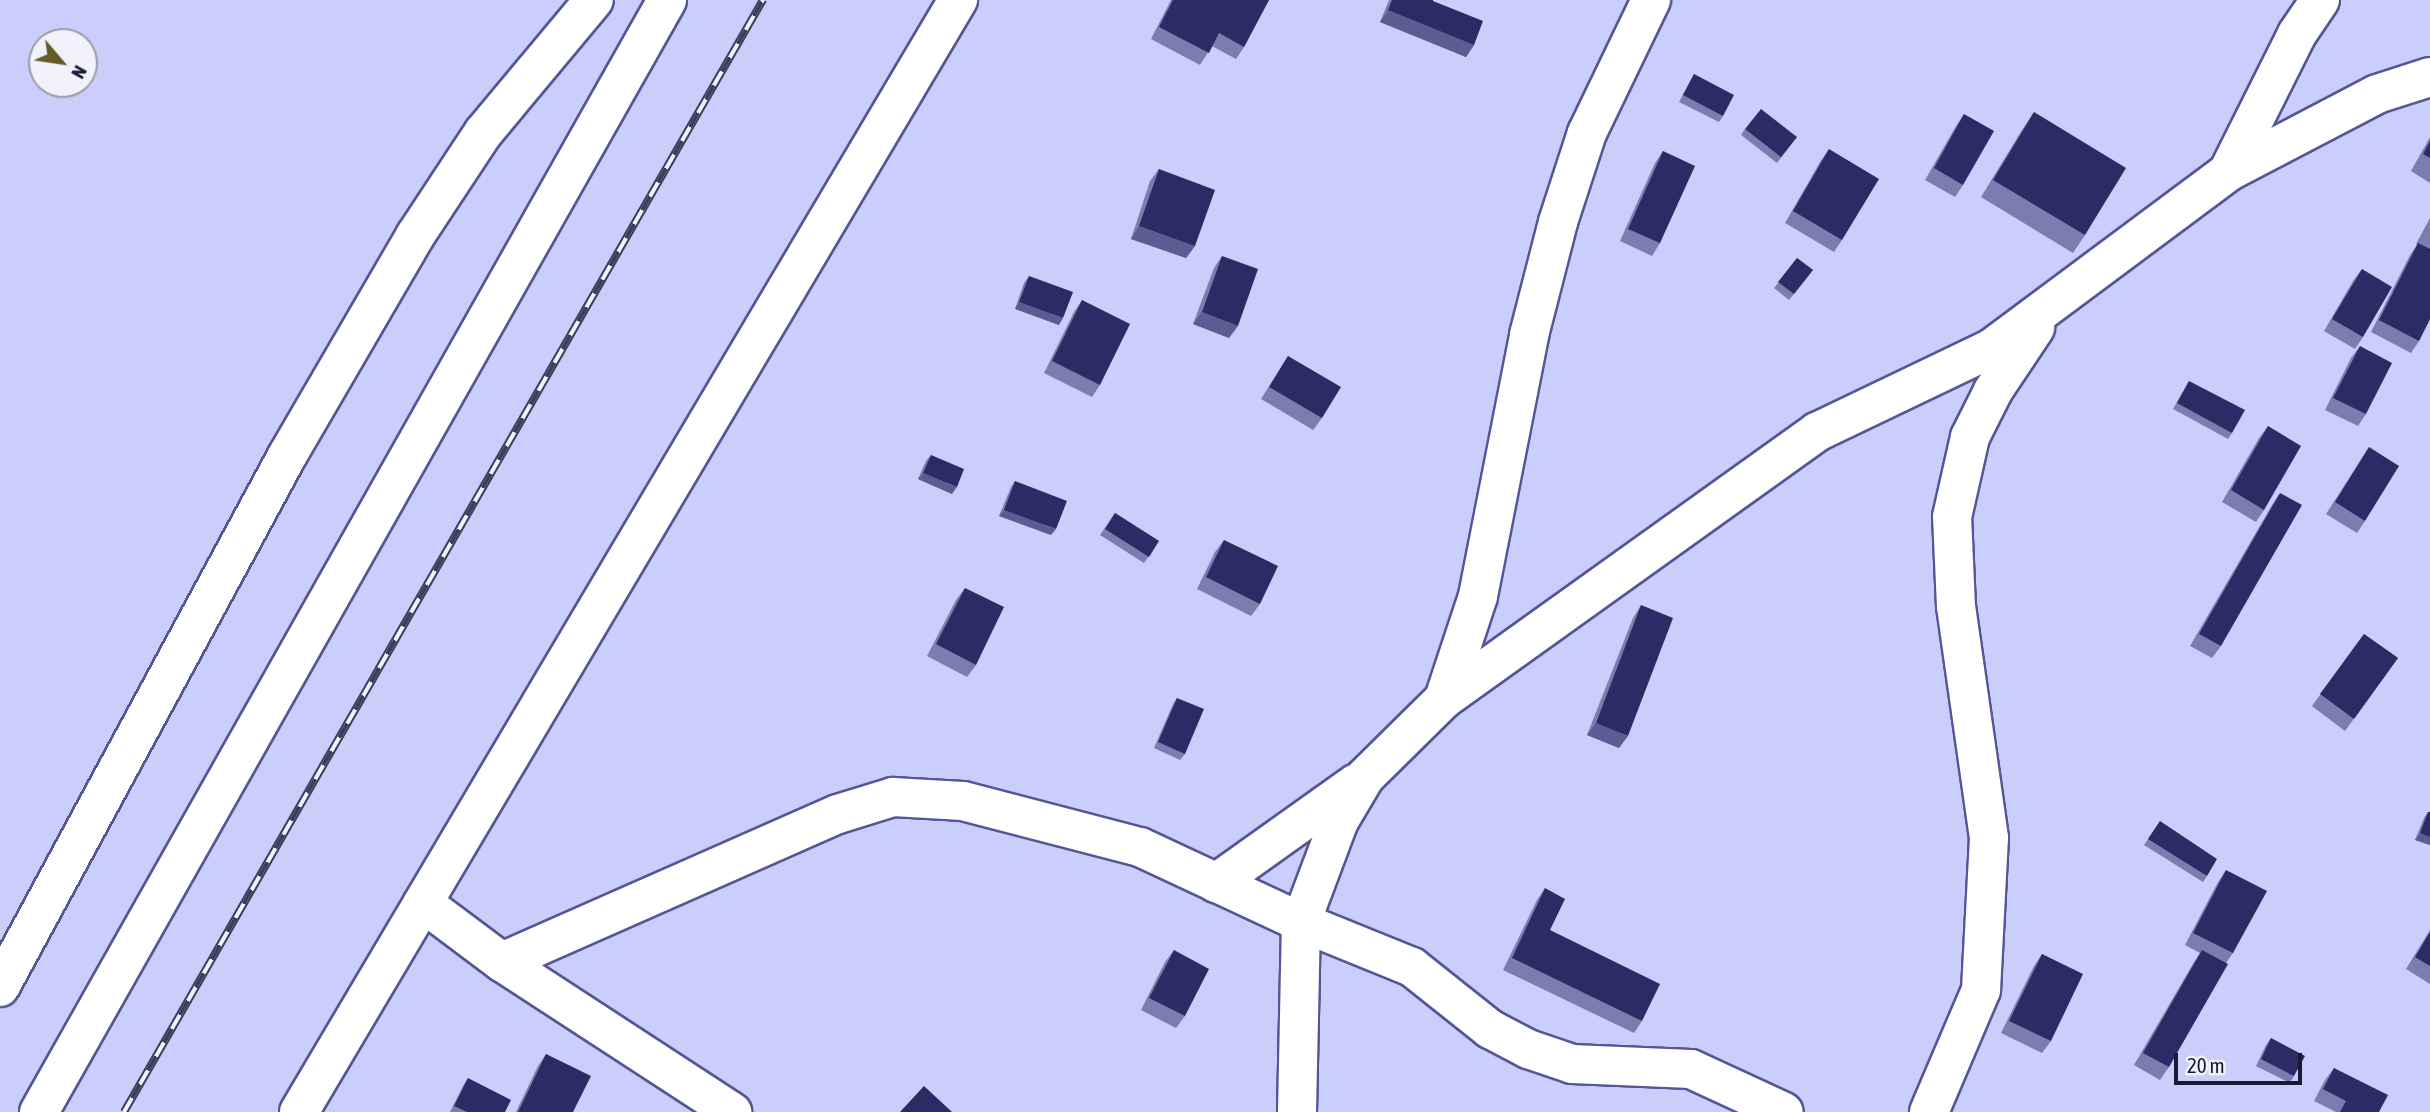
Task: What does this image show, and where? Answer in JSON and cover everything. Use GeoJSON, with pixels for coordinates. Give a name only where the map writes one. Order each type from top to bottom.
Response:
{"type":"FeatureCollection","features":[{"type":"Feature","properties":{"kind":"street"},"geometry":{"type":"LineString","coordinates":[[0,987],[287,456],[415,236],[483,133],[594,0]]}},
{"type":"Feature","properties":{"kind":"street"},"geometry":{"type":"LineString","coordinates":[[39,1112],[667,0]]}},
{"type":"Feature","properties":{"kind":"street"},"geometry":{"type":"LineString","coordinates":[[299,1112],[958,0]]}},
{"type":"Feature","properties":{"kind":"street"},"geometry":{"type":"LineString","coordinates":[[1444,699],[1478,596],[1529,335],[1558,222],[1587,133],[1651,0]]}},
{"type":"Feature","properties":{"kind":"street"},"geometry":{"type":"LineString","coordinates":[[2228,173],[2300,17],[2320,0]]}},
{"type":"Feature","properties":{"kind":"street"},"geometry":{"type":"LineString","coordinates":[[1216,883],[1365,777],[1444,699],[1816,432],[1992,348],[2046,312],[2228,173],[2377,94],[2430,77]]}},
{"type":"Feature","properties":{"kind":"street"},"geometry":{"type":"LineString","coordinates":[[1929,1112],[1981,990],[1989,838],[1956,607],[1952,517],[1970,436],[1993,391],[2046,312]]}},
{"type":"Feature","properties":{"kind":"street"},"geometry":{"type":"LineString","coordinates":[[1297,1112],[1301,922],[1339,821],[1365,777]]}},
{"type":"Feature","properties":{"kind":"street"},"geometry":{"type":"LineString","coordinates":[[502,962],[838,814],[893,797],[963,801],[1039,817],[1140,847],[1301,922],[1412,967],[1490,1029],[1528,1049],[1572,1064],[1690,1069],[1784,1112]]}},
{"type":"Feature","properties":{"kind":"street"},"geometry":{"type":"LineString","coordinates":[[423,903],[502,962],[732,1112]]}},
{"type":"Feature","properties":{"kind":"building"},"geometry":{"type":"Polygon","coordinates":[[[1173,0],[1269,0],[1244,47],[1219,33],[1209,53],[1159,27],[1173,0]]]}},
{"type":"Feature","properties":{"kind":"building"},"geometry":{"type":"Polygon","coordinates":[[[1392,0],[1433,0],[1483,21],[1474,45],[1388,10],[1392,0]]]}},
{"type":"Feature","properties":{"kind":"building"},"geometry":{"type":"Polygon","coordinates":[[[1694,74],[1734,95],[1723,116],[1683,95],[1694,74]]]}},
{"type":"Feature","properties":{"kind":"building"},"geometry":{"type":"Polygon","coordinates":[[[1761,109],[1797,137],[1781,157],[1745,129],[1761,109]]]}},
{"type":"Feature","properties":{"kind":"building"},"geometry":{"type":"Polygon","coordinates":[[[2034,112],[2126,168],[2085,235],[1993,180],[2034,112]]]}},
{"type":"Feature","properties":{"kind":"building"},"geometry":{"type":"Polygon","coordinates":[[[1964,114],[1994,131],[1963,185],[1934,168],[1964,114]]]}},
{"type":"Feature","properties":{"kind":"building"},"geometry":{"type":"Polygon","coordinates":[[[2430,141],[2430,158],[2423,154],[2430,141]]]}},
{"type":"Feature","properties":{"kind":"building"},"geometry":{"type":"Polygon","coordinates":[[[1829,149],[1879,179],[1842,240],[1793,211],[1829,149]]]}},
{"type":"Feature","properties":{"kind":"building"},"geometry":{"type":"Polygon","coordinates":[[[1663,151],[1695,166],[1660,243],[1628,229],[1663,151]]]}},
{"type":"Feature","properties":{"kind":"building"},"geometry":{"type":"Polygon","coordinates":[[[1159,169],[1215,190],[1195,246],[1139,226],[1159,169]]]}},
{"type":"Feature","properties":{"kind":"building"},"geometry":{"type":"Polygon","coordinates":[[[2418,243],[2430,249],[2430,319],[2419,341],[2379,320],[2418,243]]]}},
{"type":"Feature","properties":{"kind":"building"},"geometry":{"type":"Polygon","coordinates":[[[1222,256],[1258,269],[1238,326],[1202,312],[1222,256]]]}},
{"type":"Feature","properties":{"kind":"building"},"geometry":{"type":"Polygon","coordinates":[[[1797,258],[1813,270],[1794,294],[1778,282],[1797,258]]]}},
{"type":"Feature","properties":{"kind":"building"},"geometry":{"type":"Polygon","coordinates":[[[2362,269],[2392,287],[2363,337],[2332,319],[2362,269]]]}},
{"type":"Feature","properties":{"kind":"building"},"geometry":{"type":"Polygon","coordinates":[[[1029,276],[1073,292],[1063,318],[1019,302],[1029,276]]]}},
{"type":"Feature","properties":{"kind":"building"},"geometry":{"type":"Polygon","coordinates":[[[1082,300],[1130,324],[1100,385],[1052,361],[1082,300]]]}},
{"type":"Feature","properties":{"kind":"building"},"geometry":{"type":"Polygon","coordinates":[[[2360,346],[2392,363],[2366,414],[2333,398],[2360,346]]]}},
{"type":"Feature","properties":{"kind":"building"},"geometry":{"type":"Polygon","coordinates":[[[1288,356],[1341,387],[1322,418],[1269,387],[1288,356]]]}},
{"type":"Feature","properties":{"kind":"building"},"geometry":{"type":"Polygon","coordinates":[[[2189,381],[2245,410],[2232,433],[2177,403],[2189,381]]]}},
{"type":"Feature","properties":{"kind":"building"},"geometry":{"type":"Polygon","coordinates":[[[2268,426],[2301,446],[2264,510],[2231,490],[2268,426]]]}},
{"type":"Feature","properties":{"kind":"building"},"geometry":{"type":"Polygon","coordinates":[[[2369,447],[2399,466],[2365,521],[2335,502],[2369,447]]]}},
{"type":"Feature","properties":{"kind":"building"},"geometry":{"type":"Polygon","coordinates":[[[931,455],[964,469],[957,487],[923,473],[931,455]]]}},
{"type":"Feature","properties":{"kind":"building"},"geometry":{"type":"Polygon","coordinates":[[[1015,481],[1067,501],[1056,529],[1004,510],[1015,481]]]}},
{"type":"Feature","properties":{"kind":"building"},"geometry":{"type":"Polygon","coordinates":[[[2280,493],[2302,505],[2221,646],[2199,634],[2280,493]]]}},
{"type":"Feature","properties":{"kind":"building"},"geometry":{"type":"Polygon","coordinates":[[[1115,513],[1159,541],[1149,557],[1105,529],[1115,513]]]}},
{"type":"Feature","properties":{"kind":"building"},"geometry":{"type":"Polygon","coordinates":[[[1224,540],[1278,566],[1260,604],[1206,577],[1224,540]]]}},
{"type":"Feature","properties":{"kind":"building"},"geometry":{"type":"Polygon","coordinates":[[[965,588],[1004,607],[976,665],[936,644],[965,588]]]}},
{"type":"Feature","properties":{"kind":"building"},"geometry":{"type":"Polygon","coordinates":[[[1641,605],[1673,618],[1628,736],[1596,723],[1641,605]]]}},
{"type":"Feature","properties":{"kind":"building"},"geometry":{"type":"Polygon","coordinates":[[[2364,634],[2398,658],[2354,719],[2320,694],[2364,634]]]}},
{"type":"Feature","properties":{"kind":"building"},"geometry":{"type":"Polygon","coordinates":[[[1177,698],[1204,709],[1185,754],[1158,742],[1177,698]]]}},
{"type":"Feature","properties":{"kind":"building"},"geometry":{"type":"Polygon","coordinates":[[[2430,812],[2430,837],[2420,833],[2430,812]]]}},
{"type":"Feature","properties":{"kind":"building"},"geometry":{"type":"Polygon","coordinates":[[[2160,821],[2217,859],[2207,876],[2148,839],[2160,821]]]}},
{"type":"Feature","properties":{"kind":"building"},"geometry":{"type":"Polygon","coordinates":[[[2226,870],[2267,891],[2233,953],[2193,933],[2226,870]]]}},
{"type":"Feature","properties":{"kind":"building"},"geometry":{"type":"Polygon","coordinates":[[[1545,888],[1565,899],[1550,930],[1660,984],[1642,1021],[1512,958],[1545,888]]]}},
{"type":"Feature","properties":{"kind":"building"},"geometry":{"type":"Polygon","coordinates":[[[2430,932],[2430,966],[2415,957],[2430,932]]]}},
{"type":"Feature","properties":{"kind":"building"},"geometry":{"type":"Polygon","coordinates":[[[1174,950],[1209,969],[1185,1016],[1149,998],[1174,950]]]}},
{"type":"Feature","properties":{"kind":"building"},"geometry":{"type":"Polygon","coordinates":[[[2202,950],[2228,964],[2169,1067],[2143,1053],[2202,950]]]}},
{"type":"Feature","properties":{"kind":"building"},"geometry":{"type":"Polygon","coordinates":[[[2042,954],[2083,974],[2051,1041],[2009,1021],[2042,954]]]}},
{"type":"Feature","properties":{"kind":"building"},"geometry":{"type":"Polygon","coordinates":[[[2271,1038],[2305,1056],[2294,1076],[2261,1059],[2271,1038]]]}},
{"type":"Feature","properties":{"kind":"building"},"geometry":{"type":"Polygon","coordinates":[[[546,1054],[591,1076],[573,1112],[518,1112],[546,1054]]]}},
{"type":"Feature","properties":{"kind":"building"},"geometry":{"type":"Polygon","coordinates":[[[2334,1068],[2388,1095],[2379,1112],[2340,1112],[2346,1101],[2323,1089],[2334,1068]]]}},
{"type":"Feature","properties":{"kind":"building"},"geometry":{"type":"Polygon","coordinates":[[[468,1078],[511,1100],[505,1112],[467,1112],[454,1106],[468,1078]]]}},
{"type":"Feature","properties":{"kind":"building"},"geometry":{"type":"Polygon","coordinates":[[[924,1086],[952,1112],[900,1112],[924,1086]]]}},
{"type":"Feature","properties":{"kind":"railway"},"geometry":{"type":"LineString","coordinates":[[124,1112],[763,0]]}}]}
